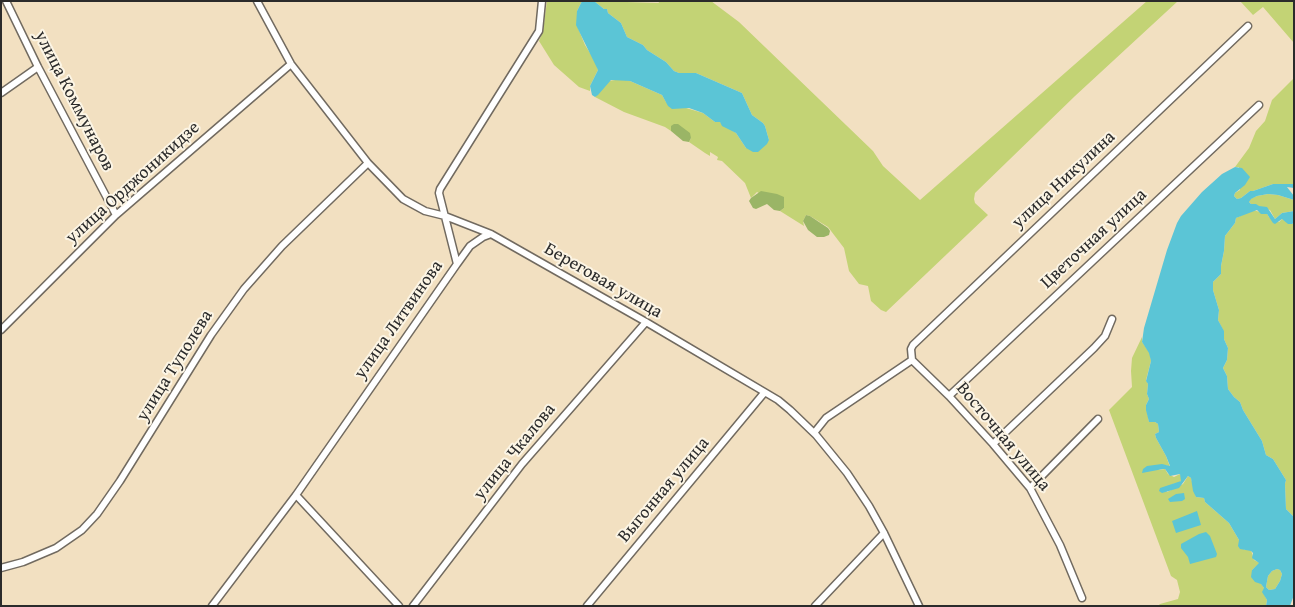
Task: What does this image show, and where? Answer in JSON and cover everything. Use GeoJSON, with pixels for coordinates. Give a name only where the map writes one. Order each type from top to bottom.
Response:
{"type":"FeatureCollection","features":[{"type":"Feature","properties":{"kind":"street","name":"улица Коммунаров"},"geometry":{"type":"LineString","coordinates":[[6,1],[38,67],[116,215]]}},
{"type":"Feature","properties":{"kind":"street","name":"Береговая улица"},"geometry":{"type":"LineString","coordinates":[[257,1],[291,64],[368,163],[403,199],[425,211],[445,216],[491,234],[646,322],[783,404],[814,433],[847,473],[884,533],[919,606]]}},
{"type":"Feature","properties":{"kind":"street","name":"улица Литвинова"},"geometry":{"type":"LineString","coordinates":[[212,606],[296,495],[456,264],[439,193],[441,186],[538,31],[542,1]]}},
{"type":"Feature","properties":{"kind":"street","name":"улица Никулина"},"geometry":{"type":"LineString","coordinates":[[912,360],[912,345],[1248,26]]}},
{"type":"Feature","properties":{"kind":"street","name":"улица Орджоникидзе"},"geometry":{"type":"LineString","coordinates":[[1,330],[116,215],[291,64]]}},
{"type":"Feature","properties":{"kind":"street"},"geometry":{"type":"LineString","coordinates":[[1,93],[38,67]]}},
{"type":"Feature","properties":{"kind":"street","name":"Цветочная улица"},"geometry":{"type":"LineString","coordinates":[[949,396],[1259,104]]}},
{"type":"Feature","properties":{"kind":"street","name":"улица Туполева"},"geometry":{"type":"LineString","coordinates":[[1,568],[23,562],[56,548],[70,540],[87,524],[120,481],[211,335],[244,289],[282,246],[368,163]]}},
{"type":"Feature","properties":{"kind":"street"},"geometry":{"type":"LineString","coordinates":[[456,264],[470,246],[482,237],[491,234]]}},
{"type":"Feature","properties":{"kind":"street"},"geometry":{"type":"LineString","coordinates":[[993,444],[1094,348],[1105,336],[1112,319]]}},
{"type":"Feature","properties":{"kind":"street","name":"улица Чкалова"},"geometry":{"type":"LineString","coordinates":[[413,606],[522,464],[646,322]]}},
{"type":"Feature","properties":{"kind":"street"},"geometry":{"type":"LineString","coordinates":[[814,433],[826,418],[912,360]]}},
{"type":"Feature","properties":{"kind":"street","name":"Восточная улица"},"geometry":{"type":"LineString","coordinates":[[912,360],[949,396],[1030,488],[1060,545],[1082,598]]}},
{"type":"Feature","properties":{"kind":"street","name":"Выгонная улица"},"geometry":{"type":"LineString","coordinates":[[587,606],[764,393]]}},
{"type":"Feature","properties":{"kind":"street"},"geometry":{"type":"LineString","coordinates":[[1030,488],[1098,419]]}},
{"type":"Feature","properties":{"kind":"street"},"geometry":{"type":"LineString","coordinates":[[296,495],[399,606]]}},
{"type":"Feature","properties":{"kind":"street"},"geometry":{"type":"LineString","coordinates":[[816,606],[884,533]]}},
{"type":"Feature","properties":{"kind":"green space"},"geometry":{"type":"Polygon","coordinates":[[[547,1],[582,1],[577,11],[578,28],[585,45],[597,64],[598,70],[590,86],[590,91],[579,87],[554,65],[539,41],[543,31],[547,1]]]}},
{"type":"Feature","properties":{"kind":"green space"},"geometry":{"type":"Polygon","coordinates":[[[594,1],[659,3],[658,1],[711,1],[739,22],[873,151],[883,166],[920,200],[1147,1],[1178,1],[1075,96],[975,193],[975,203],[988,215],[886,312],[871,301],[868,286],[859,284],[849,271],[844,248],[828,227],[806,215],[803,221],[804,226],[780,211],[784,208],[757,192],[751,198],[745,183],[722,161],[717,160],[718,157],[710,152],[710,156],[689,142],[691,138],[671,126],[671,131],[624,112],[595,97],[608,81],[622,79],[662,95],[666,102],[703,113],[715,122],[720,122],[736,133],[746,148],[769,140],[765,126],[752,115],[742,93],[696,73],[679,73],[674,71],[666,62],[647,50],[643,45],[627,37],[621,23],[608,13],[607,9],[604,9],[594,1]]]}},
{"type":"Feature","properties":{"kind":"green space"},"geometry":{"type":"Polygon","coordinates":[[[1240,1],[1294,1],[1294,43],[1263,7],[1253,15],[1240,1]]]}},
{"type":"Feature","properties":{"kind":"green space"},"geometry":{"type":"Polygon","coordinates":[[[1294,78],[1294,184],[1273,184],[1250,191],[1237,199],[1234,196],[1240,190],[1239,167],[1235,167],[1249,148],[1256,131],[1265,121],[1272,100],[1294,78]]]}},
{"type":"Feature","properties":{"kind":"green space"},"geometry":{"type":"Polygon","coordinates":[[[678,124],[690,133],[691,138],[689,142],[683,141],[671,131],[671,126],[678,124]]]}},
{"type":"Feature","properties":{"kind":"green space"},"geometry":{"type":"Polygon","coordinates":[[[761,191],[784,197],[784,208],[780,211],[774,210],[767,204],[756,209],[753,208],[749,201],[761,191]]]}},
{"type":"Feature","properties":{"kind":"green space"},"geometry":{"type":"Polygon","coordinates":[[[1268,194],[1294,200],[1294,211],[1282,213],[1275,219],[1270,210],[1249,202],[1250,199],[1257,196],[1268,194]]]}},
{"type":"Feature","properties":{"kind":"green space"},"geometry":{"type":"Polygon","coordinates":[[[1253,210],[1267,214],[1279,222],[1282,219],[1292,224],[1294,223],[1294,517],[1286,509],[1286,480],[1273,459],[1266,455],[1262,441],[1240,402],[1228,389],[1227,376],[1223,368],[1227,360],[1228,348],[1218,320],[1219,310],[1213,290],[1213,282],[1221,274],[1225,236],[1235,223],[1236,218],[1253,210]]]}},
{"type":"Feature","properties":{"kind":"green space"},"geometry":{"type":"Polygon","coordinates":[[[806,215],[828,228],[830,231],[829,235],[817,237],[808,230],[803,221],[806,215]]]}},
{"type":"Feature","properties":{"kind":"green space"},"geometry":{"type":"Polygon","coordinates":[[[1142,337],[1142,342],[1150,353],[1151,361],[1146,380],[1149,399],[1146,405],[1149,422],[1158,424],[1159,432],[1155,434],[1156,438],[1170,467],[1166,465],[1158,470],[1165,469],[1168,474],[1174,477],[1180,474],[1182,478],[1178,483],[1165,488],[1167,492],[1183,484],[1188,476],[1191,478],[1196,497],[1204,498],[1205,502],[1229,523],[1239,540],[1239,546],[1245,550],[1251,550],[1254,560],[1260,563],[1252,570],[1264,588],[1267,600],[1266,606],[1158,606],[1178,599],[1180,592],[1177,580],[1171,576],[1109,410],[1132,387],[1132,358],[1142,337]]]}},
{"type":"Feature","properties":{"kind":"green space"},"geometry":{"type":"Polygon","coordinates":[[[1277,569],[1282,574],[1280,581],[1275,589],[1269,590],[1266,587],[1268,576],[1277,569]]]}},
{"type":"Feature","properties":{"kind":"water"},"geometry":{"type":"Polygon","coordinates":[[[582,1],[594,1],[604,9],[607,9],[608,13],[621,23],[627,37],[643,45],[647,50],[666,62],[674,71],[679,73],[696,73],[742,93],[752,115],[765,126],[769,140],[767,144],[758,152],[753,152],[746,148],[736,133],[722,126],[720,122],[715,122],[703,113],[689,108],[672,109],[668,106],[662,95],[630,81],[611,80],[598,95],[595,97],[592,95],[590,86],[598,70],[576,25],[577,11],[582,1]]]}},
{"type":"Feature","properties":{"kind":"water"},"geometry":{"type":"Polygon","coordinates":[[[1235,167],[1242,168],[1250,177],[1245,185],[1235,193],[1234,196],[1237,199],[1250,191],[1273,184],[1294,184],[1294,188],[1287,187],[1294,196],[1294,200],[1268,194],[1257,196],[1249,202],[1267,207],[1275,219],[1282,213],[1294,211],[1294,223],[1288,224],[1282,219],[1275,224],[1267,214],[1261,214],[1257,210],[1236,218],[1235,223],[1225,236],[1221,274],[1213,282],[1213,290],[1219,310],[1218,320],[1224,331],[1224,339],[1228,348],[1227,360],[1223,368],[1227,376],[1228,389],[1240,402],[1262,441],[1266,455],[1273,459],[1286,480],[1286,509],[1294,517],[1294,595],[1290,606],[1266,606],[1267,600],[1262,592],[1264,588],[1251,577],[1252,570],[1259,563],[1252,558],[1253,553],[1251,551],[1240,549],[1238,546],[1239,540],[1229,523],[1205,502],[1204,498],[1196,497],[1191,478],[1188,476],[1179,488],[1162,493],[1159,491],[1160,488],[1181,481],[1180,474],[1170,476],[1165,469],[1142,473],[1143,469],[1147,466],[1162,464],[1170,466],[1156,438],[1155,434],[1159,432],[1158,424],[1149,422],[1146,410],[1149,399],[1146,381],[1151,361],[1149,353],[1142,342],[1144,328],[1177,223],[1202,192],[1222,174],[1235,167]],[[1280,570],[1272,571],[1268,576],[1266,587],[1269,590],[1275,589],[1280,581],[1282,574],[1280,570]]]}},
{"type":"Feature","properties":{"kind":"water"},"geometry":{"type":"Polygon","coordinates":[[[1184,493],[1185,499],[1182,501],[1170,502],[1168,499],[1176,494],[1184,493]]]}},
{"type":"Feature","properties":{"kind":"water"},"geometry":{"type":"Polygon","coordinates":[[[1197,511],[1201,525],[1176,533],[1172,521],[1197,511]]]}},
{"type":"Feature","properties":{"kind":"water"},"geometry":{"type":"Polygon","coordinates":[[[1206,532],[1210,536],[1217,554],[1216,557],[1190,564],[1188,557],[1181,548],[1181,544],[1206,532]]]}}]}
